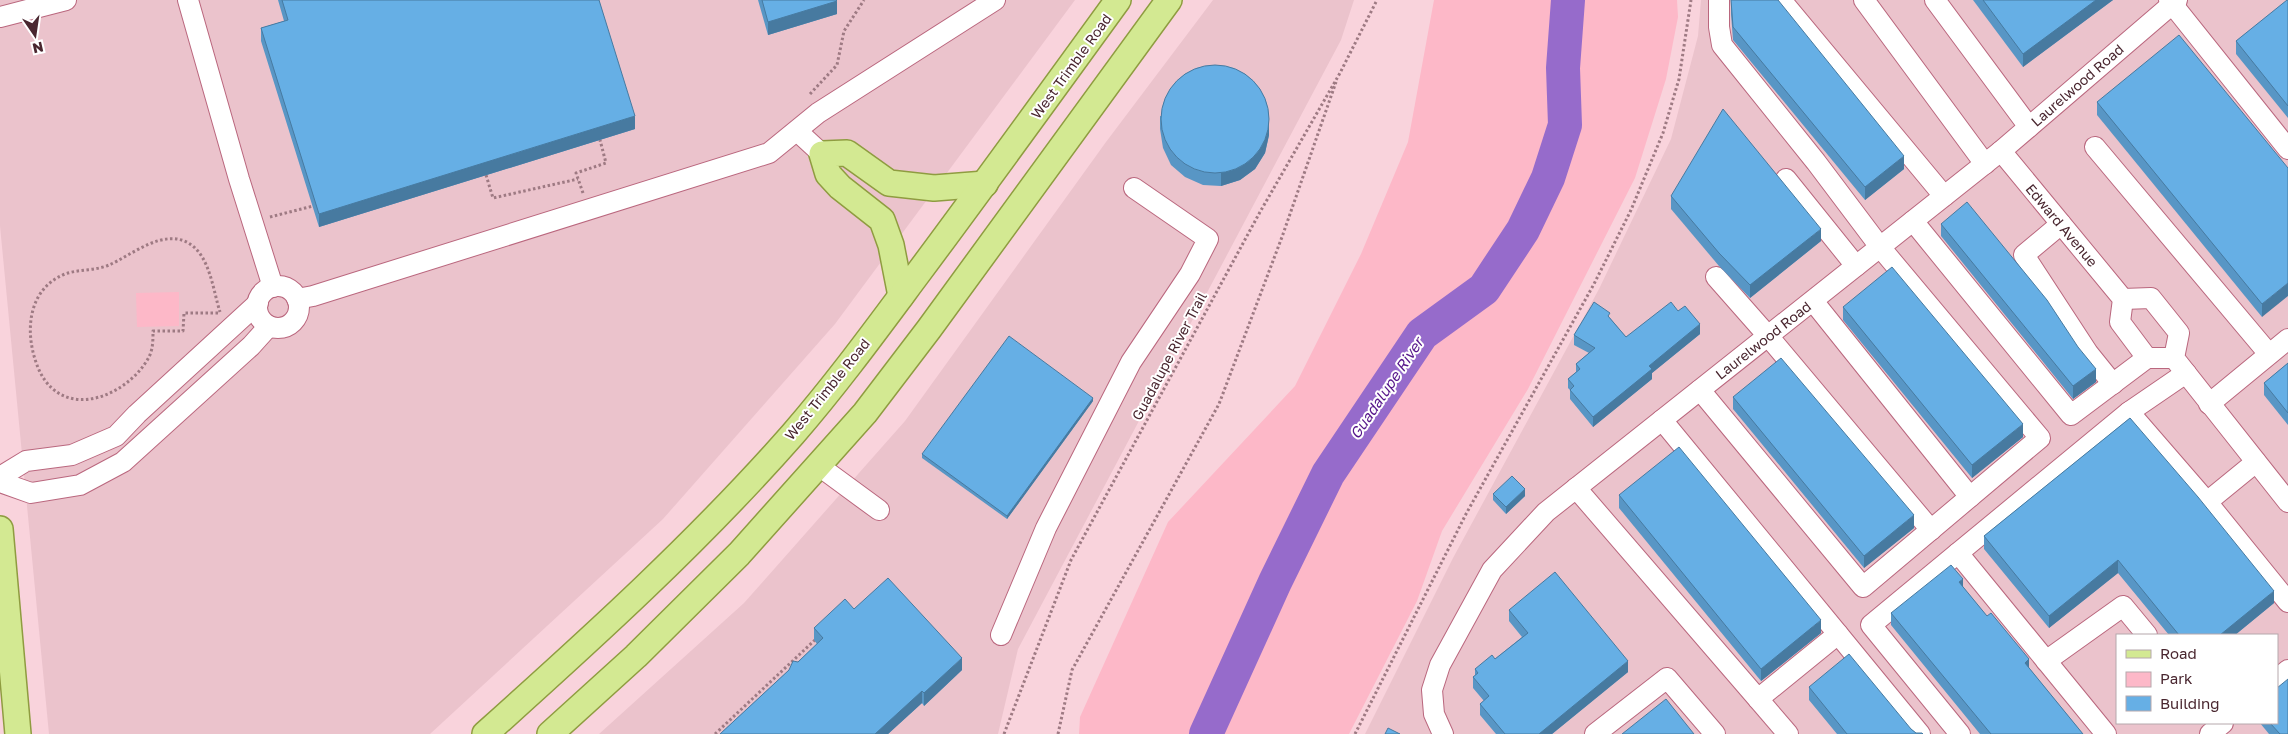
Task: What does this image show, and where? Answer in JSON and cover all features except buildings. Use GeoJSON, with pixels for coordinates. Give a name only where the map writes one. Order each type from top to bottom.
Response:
{"type":"FeatureCollection","features":[{"type":"Feature","properties":{"kind":"main road","name":"West Trimble Road"},"geometry":{"type":"LineString","coordinates":[[485,734],[572,657],[713,522],[839,379],[985,184],[1118,0]]}},
{"type":"Feature","properties":{"kind":"main road"},"geometry":{"type":"LineString","coordinates":[[550,734],[636,656],[732,561],[820,466],[865,413],[930,329],[1169,0]]}},
{"type":"Feature","properties":{"kind":"main road"},"geometry":{"type":"LineString","coordinates":[[901,296],[891,245],[882,220],[840,187],[828,174],[822,154],[847,153],[889,182],[930,187],[985,184]]}},
{"type":"Feature","properties":{"kind":"main road"},"geometry":{"type":"LineString","coordinates":[[855,198],[874,171]]}},
{"type":"Feature","properties":{"kind":"main road"},"geometry":{"type":"LineString","coordinates":[[0,529],[18,734]]}},
{"type":"Feature","properties":{"kind":"street"},"geometry":{"type":"LineString","coordinates":[[0,17],[18,6],[66,0]]}},
{"type":"Feature","properties":{"kind":"street"},"geometry":{"type":"LineString","coordinates":[[188,0],[239,179],[273,287]]}},
{"type":"Feature","properties":{"kind":"street"},"geometry":{"type":"LineString","coordinates":[[297,299],[313,296],[769,153],[818,113],[995,0]]}},
{"type":"Feature","properties":{"kind":"street"},"geometry":{"type":"LineString","coordinates":[[1700,390],[1863,588],[2040,438],[1880,247],[1816,162],[1722,45],[1719,27],[1719,0]]}},
{"type":"Feature","properties":{"kind":"street"},"geometry":{"type":"LineString","coordinates":[[1781,0],[1944,196]]}},
{"type":"Feature","properties":{"kind":"street"},"geometry":{"type":"LineString","coordinates":[[1864,0],[1985,164]]}},
{"type":"Feature","properties":{"kind":"street"},"geometry":{"type":"LineString","coordinates":[[1935,0],[2029,127]]}},
{"type":"Feature","properties":{"kind":"street"},"geometry":{"type":"LineString","coordinates":[[2172,2],[2288,149]]}},
{"type":"Feature","properties":{"kind":"street","name":"Laurelwood Road"},"geometry":{"type":"LineString","coordinates":[[1443,734],[1434,714],[1432,690],[1440,665],[1492,570],[1546,512],[2001,151],[2172,2]]}},
{"type":"Feature","properties":{"kind":"street"},"geometry":{"type":"LineString","coordinates":[[797,131],[822,154]]}},
{"type":"Feature","properties":{"kind":"street"},"geometry":{"type":"LineString","coordinates":[[2095,147],[2269,354]]}},
{"type":"Feature","properties":{"kind":"street","name":"Edward Avenue"},"geometry":{"type":"LineString","coordinates":[[2001,151],[2123,299]]}},
{"type":"Feature","properties":{"kind":"street"},"geometry":{"type":"LineString","coordinates":[[1786,179],[1856,266]]}},
{"type":"Feature","properties":{"kind":"street"},"geometry":{"type":"LineString","coordinates":[[1002,635],[1046,528],[1131,362],[1190,274],[1208,239],[1134,188]]}},
{"type":"Feature","properties":{"kind":"street"},"geometry":{"type":"LineString","coordinates":[[1913,221],[2071,415],[2147,358]]}},
{"type":"Feature","properties":{"kind":"street"},"geometry":{"type":"LineString","coordinates":[[2061,224],[2024,255],[2088,353],[2112,384]]}},
{"type":"Feature","properties":{"kind":"street"},"geometry":{"type":"LineString","coordinates":[[1716,277],[1931,530]]}},
{"type":"Feature","properties":{"kind":"street"},"geometry":{"type":"LineString","coordinates":[[0,477],[26,461],[72,455],[116,436],[137,414],[258,303],[263,293],[273,287],[287,288],[297,299],[299,306],[295,319],[283,327],[269,326],[260,316],[258,303]]}},
{"type":"Feature","properties":{"kind":"street"},"geometry":{"type":"LineString","coordinates":[[2180,365],[2147,358],[2120,322],[2123,299],[2150,298],[2179,333],[2180,365],[2208,404],[2288,502]]}},
{"type":"Feature","properties":{"kind":"street"},"geometry":{"type":"LineString","coordinates":[[1813,301],[1970,497]]}},
{"type":"Feature","properties":{"kind":"street"},"geometry":{"type":"LineString","coordinates":[[0,482],[31,493],[80,485],[123,462],[251,346],[269,326]]}},
{"type":"Feature","properties":{"kind":"street"},"geometry":{"type":"LineString","coordinates":[[2208,404],[2288,339]]}},
{"type":"Feature","properties":{"kind":"street"},"geometry":{"type":"LineString","coordinates":[[1960,734],[1871,625],[2129,412],[2180,365]]}},
{"type":"Feature","properties":{"kind":"street"},"geometry":{"type":"LineString","coordinates":[[2129,412],[2207,502],[2288,602]]}},
{"type":"Feature","properties":{"kind":"street"},"geometry":{"type":"LineString","coordinates":[[1662,420],[1920,734]]}},
{"type":"Feature","properties":{"kind":"street"},"geometry":{"type":"LineString","coordinates":[[2207,502],[2256,462]]}},
{"type":"Feature","properties":{"kind":"street"},"geometry":{"type":"LineString","coordinates":[[820,466],[879,510]]}},
{"type":"Feature","properties":{"kind":"street"},"geometry":{"type":"LineString","coordinates":[[1576,488],[1788,734]]}},
{"type":"Feature","properties":{"kind":"street"},"geometry":{"type":"LineString","coordinates":[[1958,553],[2106,734]]}},
{"type":"Feature","properties":{"kind":"street"},"geometry":{"type":"LineString","coordinates":[[2046,661],[2123,606],[2146,634]]}},
{"type":"Feature","properties":{"kind":"street"},"geometry":{"type":"LineString","coordinates":[[1758,699],[1838,634]]}},
{"type":"Feature","properties":{"kind":"street"},"geometry":{"type":"LineString","coordinates":[[2278,678],[2288,670]]}},
{"type":"Feature","properties":{"kind":"street"},"geometry":{"type":"LineString","coordinates":[[1595,734],[1667,678],[1714,734]]}},
{"type":"Feature","properties":{"kind":"street"},"geometry":{"type":"LineString","coordinates":[[2210,734],[2222,724]]}},
{"type":"Feature","properties":{"kind":"path"},"geometry":{"type":"LineString","coordinates":[[804,99],[821,84],[837,64],[844,31],[864,0]]}},
{"type":"Feature","properties":{"kind":"path","name":"Guadalupe River Trail"},"geometry":{"type":"LineString","coordinates":[[1004,734],[1071,560],[1260,212],[1340,73],[1377,0]]}},
{"type":"Feature","properties":{"kind":"path"},"geometry":{"type":"LineString","coordinates":[[1355,734],[1466,514],[1594,284],[1631,210],[1663,133],[1679,79],[1691,0]]}},
{"type":"Feature","properties":{"kind":"path"},"geometry":{"type":"LineString","coordinates":[[1058,734],[1072,670],[1219,404],[1282,237],[1340,73]]}},
{"type":"Feature","properties":{"kind":"path"},"geometry":{"type":"LineString","coordinates":[[585,198],[576,173],[606,163],[600,140]]}},
{"type":"Feature","properties":{"kind":"path"},"geometry":{"type":"LineString","coordinates":[[486,175],[493,198],[578,179]]}},
{"type":"Feature","properties":{"kind":"path"},"geometry":{"type":"LineString","coordinates":[[269,217],[312,206]]}},
{"type":"Feature","properties":{"kind":"path"},"geometry":{"type":"LineString","coordinates":[[220,313],[184,314],[183,331],[153,331],[150,355],[144,366],[130,380],[112,392],[96,398],[81,401],[67,398],[54,391],[45,381],[34,356],[32,315],[35,300],[42,289],[53,280],[66,274],[106,266],[145,246],[161,241],[175,239],[188,243],[199,251],[206,263],[220,313],[225,318]]}},
{"type":"Feature","properties":{"kind":"path"},"geometry":{"type":"LineString","coordinates":[[716,734],[821,634]]}},
{"type":"Feature","properties":{"kind":"shaded area"},"geometry":{"type":"Polygon","coordinates":[[[0,0],[1075,0],[835,324],[663,519],[430,734],[49,734],[0,226],[0,0]]]}},
{"type":"Feature","properties":{"kind":"shaded area"},"geometry":{"type":"Polygon","coordinates":[[[1213,0],[1354,0],[1341,40],[1018,649],[998,734],[599,734],[744,603],[905,421],[1106,142],[1213,0]]]}},
{"type":"Feature","properties":{"kind":"shaded area"},"geometry":{"type":"Polygon","coordinates":[[[1701,0],[2288,0],[2288,734],[1365,734],[1453,558],[1599,289],[1671,139],[1698,36],[1701,0]]]}},
{"type":"Feature","properties":{"kind":"green space"},"geometry":{"type":"Polygon","coordinates":[[[1434,0],[1677,0],[1678,17],[1666,79],[1635,178],[1528,389],[1442,531],[1417,601],[1349,734],[1079,734],[1080,717],[1168,522],[1295,386],[1361,254],[1408,142],[1434,0]]]}},
{"type":"Feature","properties":{"kind":"green space"},"geometry":{"type":"Polygon","coordinates":[[[179,292],[179,326],[137,327],[136,293],[179,292]]]}},
{"type":"Feature","properties":{"kind":"waterway","name":"Guadalupe River"},"geometry":{"type":"LineString","coordinates":[[1206,734],[1275,582],[1328,474],[1422,334],[1484,289],[1523,230],[1548,178],[1565,125],[1563,68],[1568,0]]}}]}
